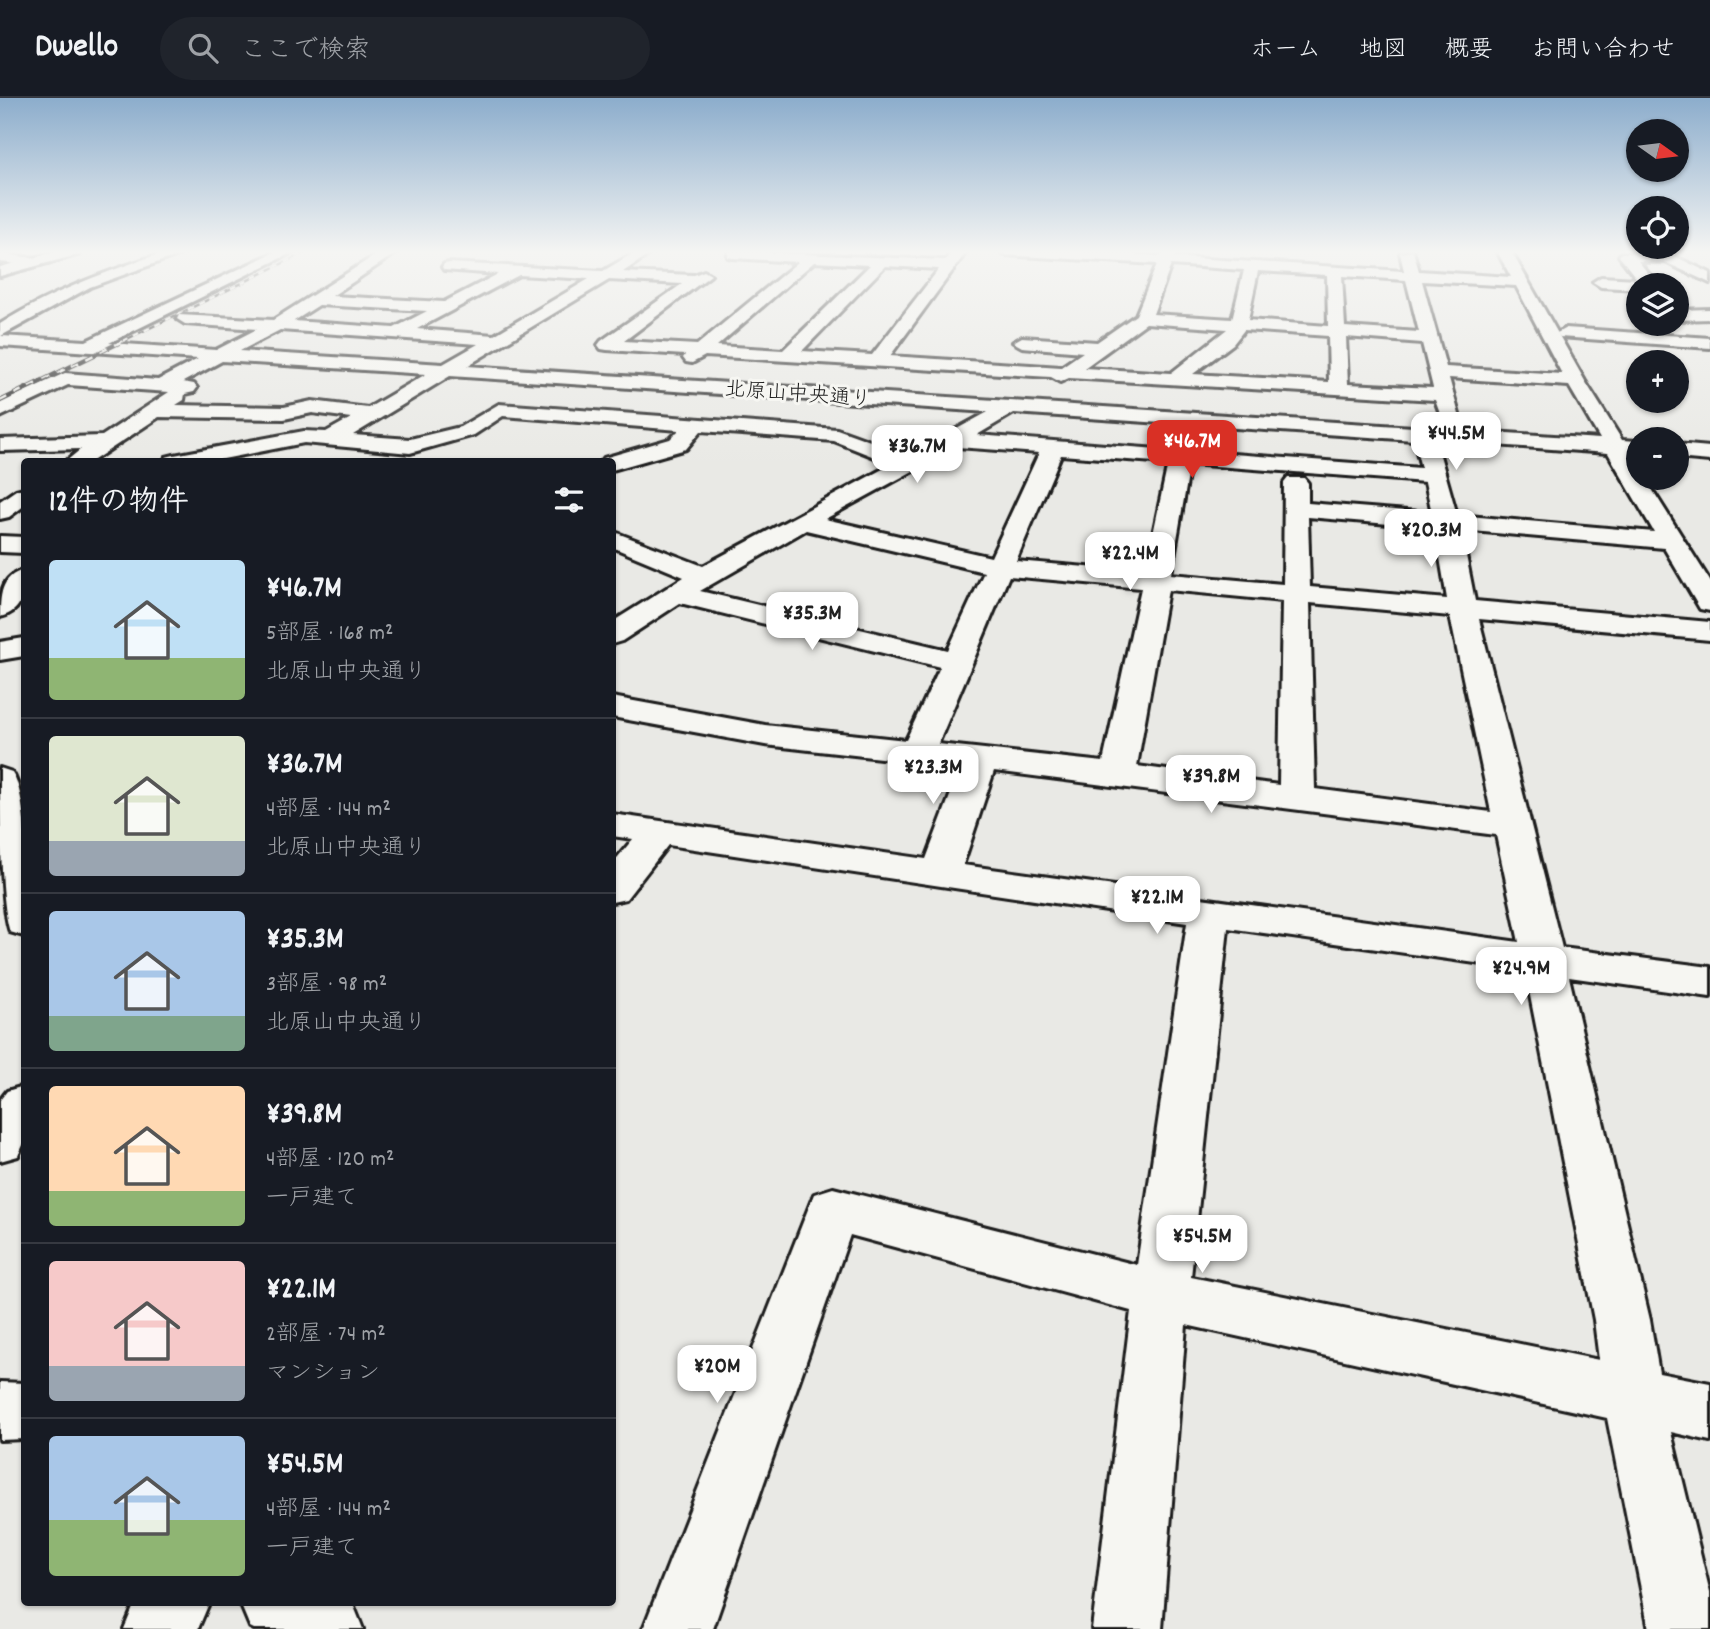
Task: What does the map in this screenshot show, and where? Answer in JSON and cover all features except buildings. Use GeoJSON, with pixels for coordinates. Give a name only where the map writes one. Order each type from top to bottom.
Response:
{"type":"FeatureCollection","features":[{"type":"Feature","properties":{"kind":"street"},"geometry":{"type":"LineString","coordinates":[[88,346],[138,322]]}},
{"type":"Feature","properties":{"kind":"street"},"geometry":{"type":"LineString","coordinates":[[243,322],[498,340]]}},
{"type":"Feature","properties":{"kind":"street"},"geometry":{"type":"LineString","coordinates":[[161,386],[281,322]]}},
{"type":"Feature","properties":{"kind":"street"},"geometry":{"type":"LineString","coordinates":[[397,333],[417,322]]}},
{"type":"Feature","properties":{"kind":"street"},"geometry":{"type":"LineString","coordinates":[[300,458],[527,322]]}},
{"type":"Feature","properties":{"kind":"street"},"geometry":{"type":"LineString","coordinates":[[638,322],[607,345],[1443,395]]}},
{"type":"Feature","properties":{"kind":"street"},"geometry":{"type":"LineString","coordinates":[[624,419],[734,322]]}},
{"type":"Feature","properties":{"kind":"street"},"geometry":{"type":"LineString","coordinates":[[787,356],[821,322]]}},
{"type":"Feature","properties":{"kind":"street"},"geometry":{"type":"LineString","coordinates":[[877,361],[906,322]]}},
{"type":"Feature","properties":{"kind":"street"},"geometry":{"type":"LineString","coordinates":[[616,632],[801,521],[911,464],[1010,407],[1137,322]]}},
{"type":"Feature","properties":{"kind":"street"},"geometry":{"type":"LineString","coordinates":[[1204,322],[1428,338]]}},
{"type":"Feature","properties":{"kind":"street"},"geometry":{"type":"LineString","coordinates":[[1337,322],[1339,388]]}},
{"type":"Feature","properties":{"kind":"street"},"geometry":{"type":"LineString","coordinates":[[1424,322],[1455,435]]}},
{"type":"Feature","properties":{"kind":"street"},"geometry":{"type":"LineString","coordinates":[[1547,322],[1626,437]]}},
{"type":"Feature","properties":{"kind":"street"},"geometry":{"type":"LineString","coordinates":[[1560,322],[1581,374]]}},
{"type":"Feature","properties":{"kind":"street"},"geometry":{"type":"LineString","coordinates":[[1562,326],[1581,322]]}},
{"type":"Feature","properties":{"kind":"street"},"geometry":{"type":"LineString","coordinates":[[1175,379],[1227,340],[1239,325]]}},
{"type":"Feature","properties":{"kind":"street"},"geometry":{"type":"LineString","coordinates":[[1562,326],[1710,343]]}},
{"type":"Feature","properties":{"kind":"street","name":"北原山中央通り"},"geometry":{"type":"LineString","coordinates":[[0,341],[1188,419],[1626,443]]}},
{"type":"Feature","properties":{"kind":"street"},"geometry":{"type":"LineString","coordinates":[[1022,342],[1102,348]]}},
{"type":"Feature","properties":{"kind":"street"},"geometry":{"type":"LineString","coordinates":[[1437,372],[1581,374]]}},
{"type":"Feature","properties":{"kind":"street"},"geometry":{"type":"LineString","coordinates":[[82,458],[211,374]]}},
{"type":"Feature","properties":{"kind":"street"},"geometry":{"type":"LineString","coordinates":[[0,411],[65,379],[189,388]]}},
{"type":"Feature","properties":{"kind":"street"},"geometry":{"type":"LineString","coordinates":[[157,411],[284,413],[312,407],[372,415]]}},
{"type":"Feature","properties":{"kind":"street"},"geometry":{"type":"LineString","coordinates":[[410,446],[467,431],[499,410],[837,435],[911,464]]}},
{"type":"Feature","properties":{"kind":"street"},"geometry":{"type":"LineString","coordinates":[[1118,774],[1188,419]]}},
{"type":"Feature","properties":{"kind":"street"},"geometry":{"type":"LineString","coordinates":[[616,462],[678,444],[696,424]]}},
{"type":"Feature","properties":{"kind":"street"},"geometry":{"type":"LineString","coordinates":[[1423,433],[1447,523],[1462,607],[1544,960],[1622,1320],[1633,1397],[1684,1629]]}},
{"type":"Feature","properties":{"kind":"street"},"geometry":{"type":"LineString","coordinates":[[195,458],[304,437],[410,446],[436,458]]}},
{"type":"Feature","properties":{"kind":"street"},"geometry":{"type":"LineString","coordinates":[[954,440],[1434,476]]}},
{"type":"Feature","properties":{"kind":"street"},"geometry":{"type":"LineString","coordinates":[[0,445],[106,442]]}},
{"type":"Feature","properties":{"kind":"street"},"geometry":{"type":"LineString","coordinates":[[0,468],[47,443]]}},
{"type":"Feature","properties":{"kind":"street"},"geometry":{"type":"LineString","coordinates":[[918,750],[1052,449]]}},
{"type":"Feature","properties":{"kind":"street"},"geometry":{"type":"LineString","coordinates":[[1689,452],[1710,454]]}},
{"type":"Feature","properties":{"kind":"street"},"geometry":{"type":"LineString","coordinates":[[1296,467],[1297,798]]}},
{"type":"Feature","properties":{"kind":"street"},"geometry":{"type":"LineString","coordinates":[[1651,490],[1673,541],[1710,603]]}},
{"type":"Feature","properties":{"kind":"street"},"geometry":{"type":"LineString","coordinates":[[0,512],[21,497]]}},
{"type":"Feature","properties":{"kind":"street"},"geometry":{"type":"LineString","coordinates":[[1297,509],[1673,541]]}},
{"type":"Feature","properties":{"kind":"street"},"geometry":{"type":"LineString","coordinates":[[801,521],[999,567],[1710,631]]}},
{"type":"Feature","properties":{"kind":"street"},"geometry":{"type":"LineString","coordinates":[[616,540],[706,577]]}},
{"type":"Feature","properties":{"kind":"street"},"geometry":{"type":"LineString","coordinates":[[0,544],[21,545]]}},
{"type":"Feature","properties":{"kind":"street"},"geometry":{"type":"LineString","coordinates":[[616,560],[641,551]]}},
{"type":"Feature","properties":{"kind":"street"},"geometry":{"type":"LineString","coordinates":[[0,609],[21,582]]}},
{"type":"Feature","properties":{"kind":"street"},"geometry":{"type":"LineString","coordinates":[[677,594],[958,662]]}},
{"type":"Feature","properties":{"kind":"street"},"geometry":{"type":"LineString","coordinates":[[0,651],[21,648]]}},
{"type":"Feature","properties":{"kind":"street"},"geometry":{"type":"LineString","coordinates":[[616,708],[765,735],[1118,774],[1511,826]]}},
{"type":"Feature","properties":{"kind":"street"},"geometry":{"type":"LineString","coordinates":[[940,874],[981,758]]}},
{"type":"Feature","properties":{"kind":"street"},"geometry":{"type":"LineString","coordinates":[[0,779],[21,905]]}},
{"type":"Feature","properties":{"kind":"street"},"geometry":{"type":"LineString","coordinates":[[616,826],[1209,913],[1710,982]]}},
{"type":"Feature","properties":{"kind":"street"},"geometry":{"type":"LineString","coordinates":[[616,885],[659,832]]}},
{"type":"Feature","properties":{"kind":"street"},"geometry":{"type":"LineString","coordinates":[[1127,1629],[1161,1295],[1209,913]]}},
{"type":"Feature","properties":{"kind":"street"},"geometry":{"type":"LineString","coordinates":[[0,1142],[21,1108]]}},
{"type":"Feature","properties":{"kind":"street"},"geometry":{"type":"LineString","coordinates":[[678,1629],[833,1209],[1161,1295],[1710,1412]]}},
{"type":"Feature","properties":{"kind":"street"},"geometry":{"type":"LineString","coordinates":[[0,1411],[21,1410]]}},
{"type":"Feature","properties":{"kind":"street"},"geometry":{"type":"LineString","coordinates":[[159,1629],[173,1606]]}},
{"type":"Feature","properties":{"kind":"street"},"geometry":{"type":"LineString","coordinates":[[280,1606],[328,1629]]}},
{"type":"Feature","properties":{"kind":"railway"},"geometry":{"type":"LineString","coordinates":[[123,341],[161,322]]}},
{"type":"Feature","properties":{"kind":"railway"},"geometry":{"type":"LineString","coordinates":[[0,401],[127,339]]}}]}
